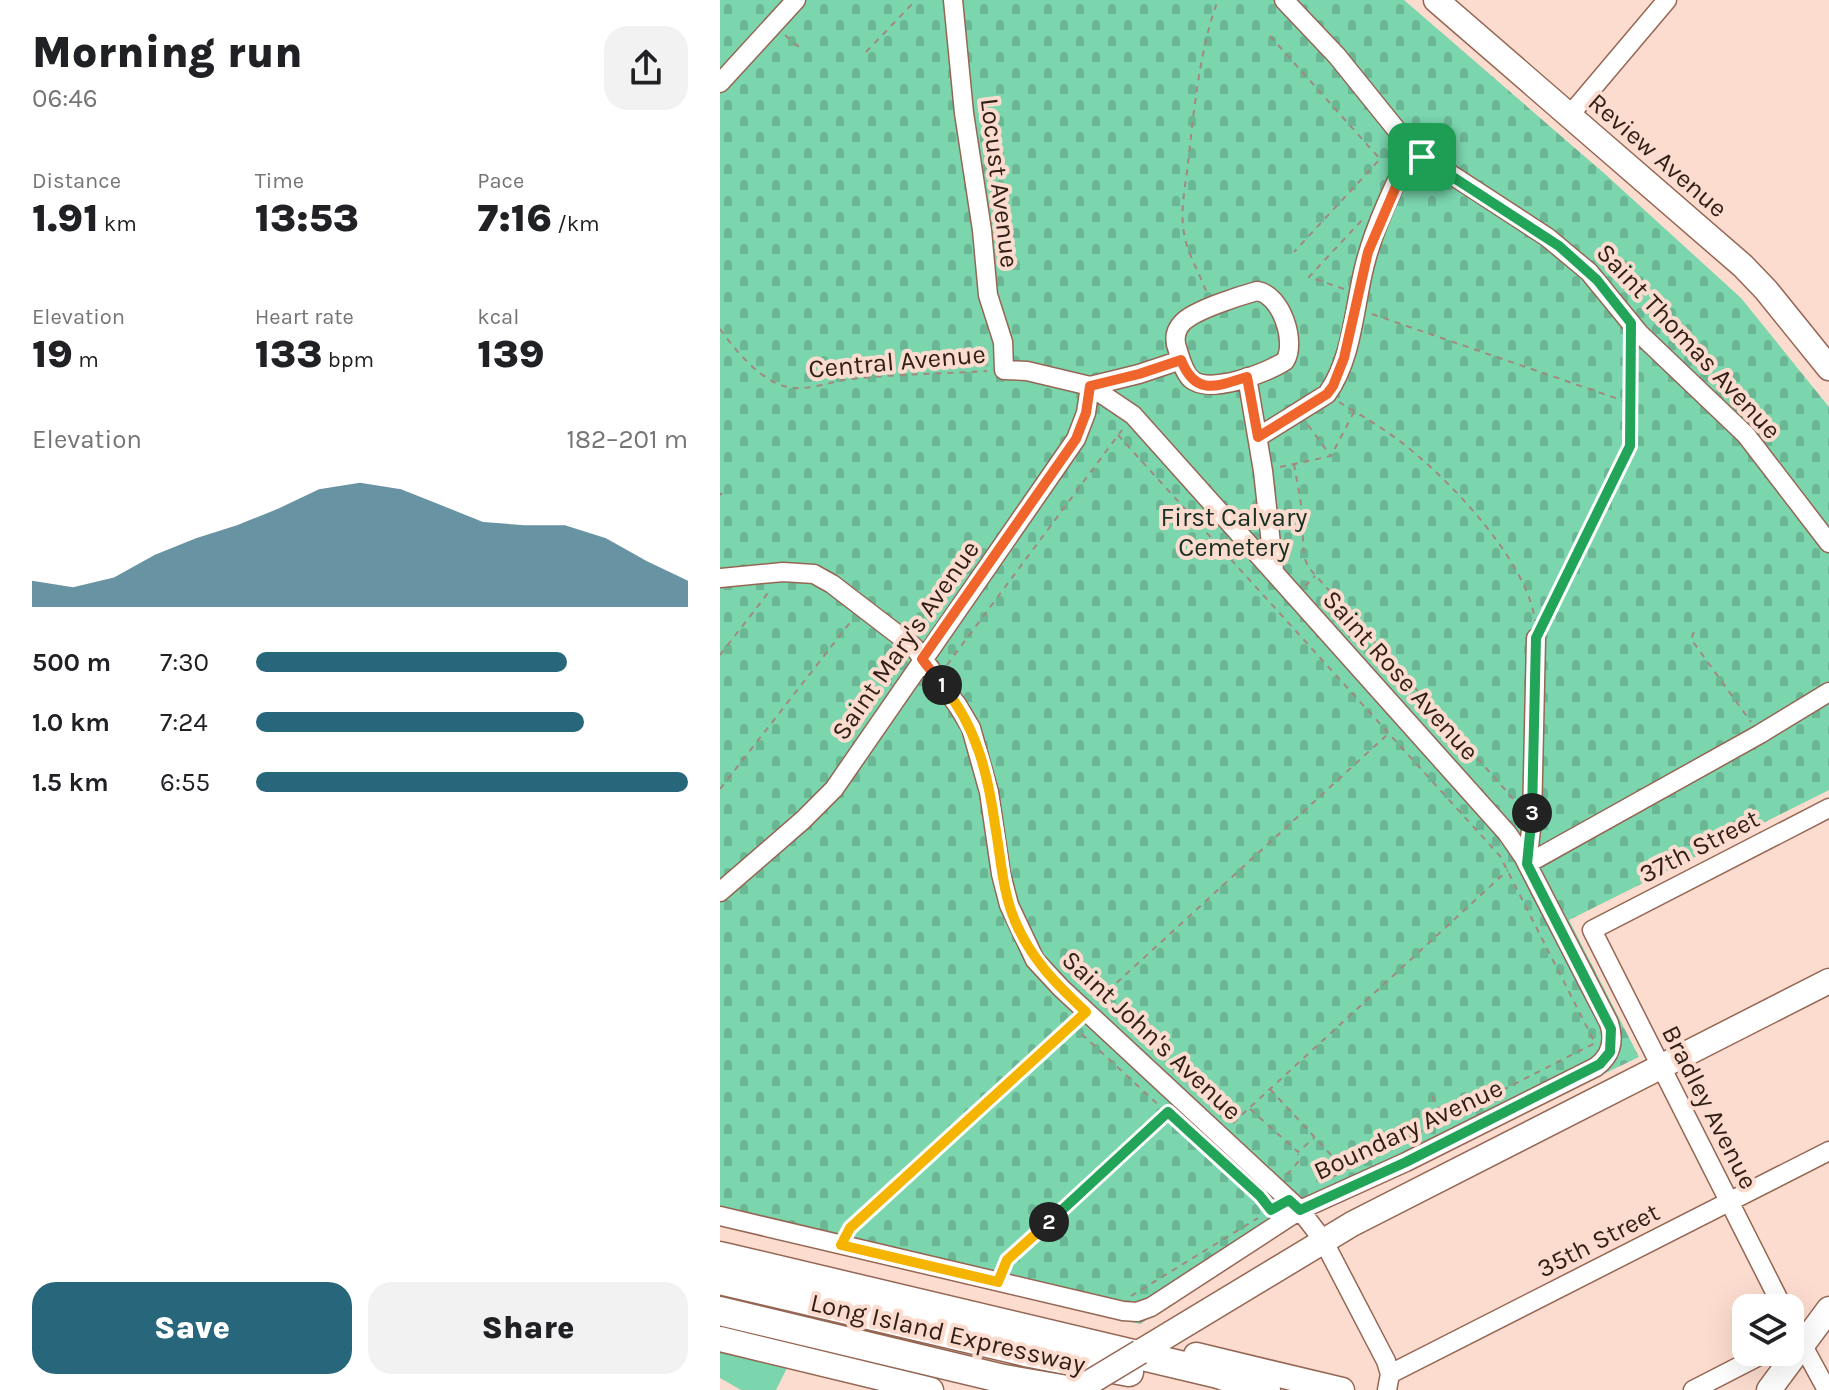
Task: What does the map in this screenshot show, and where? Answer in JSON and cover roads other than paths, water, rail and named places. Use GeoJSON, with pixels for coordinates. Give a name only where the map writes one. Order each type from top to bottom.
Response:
{"type":"FeatureCollection","features":[{"type":"Feature","properties":{"kind":"highway"},"geometry":{"type":"LineString","coordinates":[[720,1240],[1146,1348]]}},
{"type":"Feature","properties":{"kind":"highway"},"geometry":{"type":"LineString","coordinates":[[720,1256],[1218,1374],[1266,1390]]}},
{"type":"Feature","properties":{"kind":"highway","name":"Long Island Expressway"},"geometry":{"type":"LineString","coordinates":[[720,1280],[1045,1356],[1224,1390]]}},
{"type":"Feature","properties":{"kind":"highway","name":"Long Island Expressway"},"geometry":{"type":"LineString","coordinates":[[720,1311],[1004,1379],[1067,1390]]}},
{"type":"Feature","properties":{"kind":"highway"},"geometry":{"type":"LineString","coordinates":[[1004,1379],[1038,1390]]}},
{"type":"Feature","properties":{"kind":"main road","name":"Review Avenue"},"geometry":{"type":"LineString","coordinates":[[1436,0],[1743,266],[1829,368]]}},
{"type":"Feature","properties":{"kind":"main road"},"geometry":{"type":"LineString","coordinates":[[1077,1390],[1323,1240],[1394,1214],[1660,1066],[1829,981]]}},
{"type":"Feature","properties":{"kind":"main road"},"geometry":{"type":"LineString","coordinates":[[1804,1337],[1829,1309]]}},
{"type":"Feature","properties":{"kind":"main road"},"geometry":{"type":"LineString","coordinates":[[720,1339],[931,1390]]}},
{"type":"Feature","properties":{"kind":"main road"},"geometry":{"type":"LineString","coordinates":[[1146,1348],[1342,1390]]}},
{"type":"Feature","properties":{"kind":"main road"},"geometry":{"type":"LineString","coordinates":[[1769,1390],[1784,1366]]}},
{"type":"Feature","properties":{"kind":"street"},"geometry":{"type":"LineString","coordinates":[[720,83],[796,0]]}},
{"type":"Feature","properties":{"kind":"street","name":"Locust Avenue"},"geometry":{"type":"LineString","coordinates":[[953,0],[988,295],[1003,342],[1004,370],[1027,371],[1090,386]]}},
{"type":"Feature","properties":{"kind":"street","name":"Saint Thomas Avenue"},"geometry":{"type":"LineString","coordinates":[[1284,0],[1337,56],[1412,149],[1559,246],[1597,280],[1631,323],[1746,435],[1829,543]]}},
{"type":"Feature","properties":{"kind":"street"},"geometry":{"type":"LineString","coordinates":[[1569,116],[1667,0]]}},
{"type":"Feature","properties":{"kind":"street"},"geometry":{"type":"LineString","coordinates":[[1258,437],[1327,394],[1341,369],[1368,252],[1412,149]]}},
{"type":"Feature","properties":{"kind":"street"},"geometry":{"type":"LineString","coordinates":[[1257,291],[1271,296],[1276,303],[1289,336],[1289,353],[1280,365],[1212,386],[1199,384],[1190,378],[1181,360],[1176,345],[1177,329],[1185,320],[1257,291]]}},
{"type":"Feature","properties":{"kind":"street"},"geometry":{"type":"LineString","coordinates":[[1090,386],[1181,360]]}},
{"type":"Feature","properties":{"kind":"street"},"geometry":{"type":"LineString","coordinates":[[1247,377],[1263,471],[1274,571]]}},
{"type":"Feature","properties":{"kind":"street","name":"Saint Rose Avenue"},"geometry":{"type":"LineString","coordinates":[[1090,386],[1133,415],[1507,833],[1527,864],[1609,1023],[1612,1043]]}},
{"type":"Feature","properties":{"kind":"street","name":"Saint Mary's Avenue"},"geometry":{"type":"LineString","coordinates":[[720,892],[824,801],[1076,439],[1086,413],[1090,386]]}},
{"type":"Feature","properties":{"kind":"street","name":"Saint John's Avenue"},"geometry":{"type":"LineString","coordinates":[[720,578],[783,572],[814,574],[827,580],[909,642],[965,717],[980,755],[996,826],[1001,874],[1015,921],[1035,960],[1079,1018],[1220,1135],[1288,1199],[1323,1240],[1388,1382]]}},
{"type":"Feature","properties":{"kind":"street"},"geometry":{"type":"LineString","coordinates":[[1527,864],[1532,821],[1536,638]]}},
{"type":"Feature","properties":{"kind":"street"},"geometry":{"type":"LineString","coordinates":[[1527,864],[1829,692]]}},
{"type":"Feature","properties":{"kind":"street","name":"37th Street"},"geometry":{"type":"LineString","coordinates":[[1592,930],[1829,808]]}},
{"type":"Feature","properties":{"kind":"street","name":"Bradley Avenue"},"geometry":{"type":"LineString","coordinates":[[1592,930],[1776,1294]]}},
{"type":"Feature","properties":{"kind":"street","name":"Boundary Avenue"},"geometry":{"type":"LineString","coordinates":[[720,1216],[1129,1312],[1151,1307],[1288,1199],[1406,1162],[1596,1067],[1607,1057],[1612,1043]]}},
{"type":"Feature","properties":{"kind":"street","name":"35th Street"},"geometry":{"type":"LineString","coordinates":[[1388,1382],[1829,1151]]}},
{"type":"Feature","properties":{"kind":"street"},"geometry":{"type":"LineString","coordinates":[[1804,1356],[1827,1390]]}},
{"type":"Feature","properties":{"kind":"street"},"geometry":{"type":"LineString","coordinates":[[1693,1390],[1740,1366]]}},
{"type":"Feature","properties":{"kind":"park label","name":"First Calvary Cemetery"},"geometry":{"type":"Point","coordinates":[1234,532]}}]}
